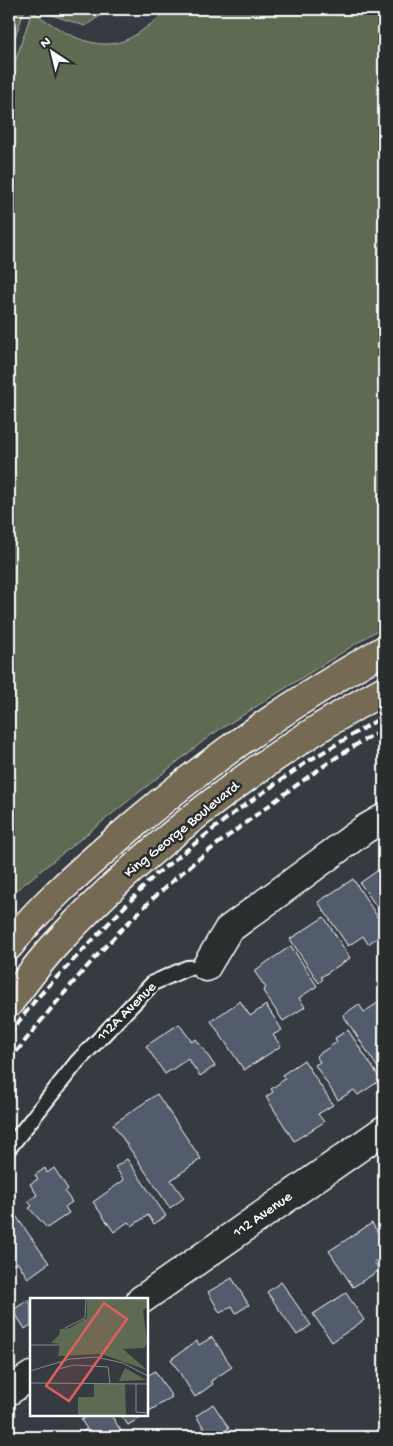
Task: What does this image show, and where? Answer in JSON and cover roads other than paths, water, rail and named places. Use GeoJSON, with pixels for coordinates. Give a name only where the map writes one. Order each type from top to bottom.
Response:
{"type":"FeatureCollection","features":[{"type":"Feature","properties":{"kind":"main road"},"geometry":{"type":"LineString","coordinates":[[9,946],[32,917],[174,789],[240,741],[323,685],[384,650]]}},
{"type":"Feature","properties":{"kind":"main road","name":"King George Boulevard"},"geometry":{"type":"LineString","coordinates":[[9,1003],[56,944],[118,882],[189,823],[265,765],[350,709],[384,690]]}},
{"type":"Feature","properties":{"kind":"street","name":"112A Avenue"},"geometry":{"type":"LineString","coordinates":[[206,967],[228,930],[365,829],[384,818]]}},
{"type":"Feature","properties":{"kind":"street","name":"112 Avenue"},"geometry":{"type":"LineString","coordinates":[[144,1298],[384,1130]]}},
{"type":"Feature","properties":{"kind":"street"},"geometry":{"type":"LineString","coordinates":[[9,1391],[30,1377]]}},
{"type":"Feature","properties":{"kind":"lane","name":"112A Avenue"},"geometry":{"type":"LineString","coordinates":[[9,1148],[77,1062],[153,982],[187,968],[206,967]]}},
{"type":"Feature","properties":{"kind":"railway"},"geometry":{"type":"LineString","coordinates":[[9,1034],[37,998],[155,875],[235,812],[310,760],[384,716]]}},
{"type":"Feature","properties":{"kind":"railway"},"geometry":{"type":"LineString","coordinates":[[9,1061],[85,969],[126,925],[169,884],[211,849],[283,795],[345,752],[384,729]]}}]}
